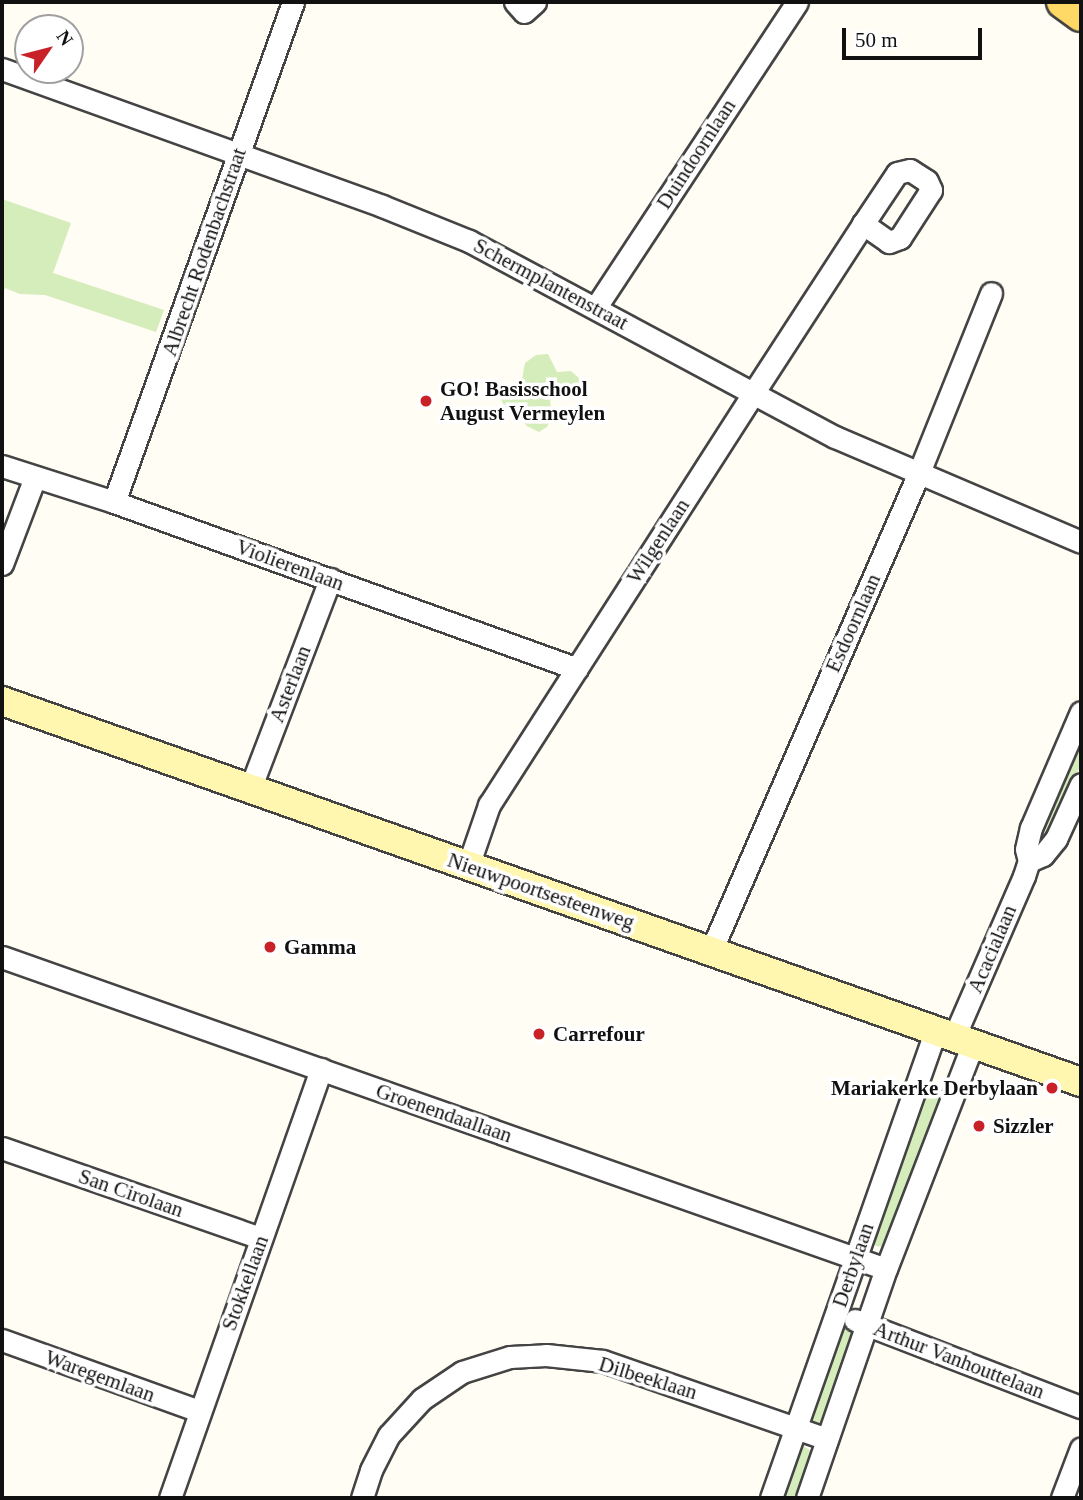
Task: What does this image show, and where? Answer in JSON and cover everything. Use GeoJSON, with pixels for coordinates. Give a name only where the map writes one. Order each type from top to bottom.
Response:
{"type":"FeatureCollection","features":[{"type":"Feature","properties":{"kind":"main road"},"geometry":{"type":"LineString","coordinates":[[1063,2],[1081,15]]}},
{"type":"Feature","properties":{"kind":"main road","name":"Nieuwpoortsesteenweg"},"geometry":{"type":"LineString","coordinates":[[2,701],[1081,1082]]}},
{"type":"Feature","properties":{"kind":"street","name":"Albrecht Rodenbachstraat"},"geometry":{"type":"LineString","coordinates":[[114,502],[293,2]]}},
{"type":"Feature","properties":{"kind":"street"},"geometry":{"type":"LineString","coordinates":[[515,2],[524,12],[535,2]]}},
{"type":"Feature","properties":{"kind":"street","name":"Duindoornlaan"},"geometry":{"type":"LineString","coordinates":[[596,307],[797,2]]}},
{"type":"Feature","properties":{"kind":"street","name":"Schermplantenstraat"},"geometry":{"type":"LineString","coordinates":[[2,69],[468,240],[596,307],[752,395],[918,475],[1081,542]]}},
{"type":"Feature","properties":{"kind":"street","name":"Wilgenlaan"},"geometry":{"type":"LineString","coordinates":[[468,866],[489,804],[863,224]]}},
{"type":"Feature","properties":{"kind":"street","name":"Esdoornlaan"},"geometry":{"type":"LineString","coordinates":[[711,951],[918,475],[991,293]]}},
{"type":"Feature","properties":{"kind":"street","name":"Violierenlaan"},"geometry":{"type":"LineString","coordinates":[[2,466],[114,502],[577,669]]}},
{"type":"Feature","properties":{"kind":"street"},"geometry":{"type":"LineString","coordinates":[[2,564],[35,477]]}},
{"type":"Feature","properties":{"kind":"street","name":"Asterlaan"},"geometry":{"type":"LineString","coordinates":[[250,789],[330,579]]}},
{"type":"Feature","properties":{"kind":"street","name":"Acacialaan"},"geometry":{"type":"LineString","coordinates":[[954,1037],[1030,861],[1026,849],[1031,828],[1081,712]]}},
{"type":"Feature","properties":{"kind":"street","name":"Acacialaan"},"geometry":{"type":"LineString","coordinates":[[1030,861],[1043,855],[1056,839],[1081,784]]}},
{"type":"Feature","properties":{"kind":"street","name":"Groenendaallaan"},"geometry":{"type":"LineString","coordinates":[[2,957],[886,1269]]}},
{"type":"Feature","properties":{"kind":"street","name":"Derbylaan"},"geometry":{"type":"LineString","coordinates":[[771,1498],[856,1258],[954,1037]]}},
{"type":"Feature","properties":{"kind":"street","name":"Derbylaan"},"geometry":{"type":"LineString","coordinates":[[807,1498],[886,1269],[954,1037]]}},
{"type":"Feature","properties":{"kind":"street","name":"Stokkellaan"},"geometry":{"type":"LineString","coordinates":[[170,1498],[321,1069]]}},
{"type":"Feature","properties":{"kind":"street","name":"San Cirolaan"},"geometry":{"type":"LineString","coordinates":[[2,1148],[261,1238]]}},
{"type":"Feature","properties":{"kind":"street","name":"Arthur Vanhouttelaan"},"geometry":{"type":"LineString","coordinates":[[836,1315],[866,1324],[1081,1407]]}},
{"type":"Feature","properties":{"kind":"street","name":"Waregemlaan"},"geometry":{"type":"LineString","coordinates":[[2,1340],[199,1411]]}},
{"type":"Feature","properties":{"kind":"street","name":"Dilbeeklaan"},"geometry":{"type":"LineString","coordinates":[[362,1498],[371,1470],[389,1435],[422,1399],[462,1372],[510,1357],[546,1355],[603,1361],[827,1438]]}},
{"type":"Feature","properties":{"kind":"street"},"geometry":{"type":"LineString","coordinates":[[1062,1498],[1081,1448]]}},
{"type":"Feature","properties":{"kind":"green space"},"geometry":{"type":"Polygon","coordinates":[[[2,199],[71,223],[53,273],[164,310],[156,332],[45,295],[20,294],[5,288],[2,298],[2,199]]]}},
{"type":"Feature","properties":{"kind":"green space"},"geometry":{"type":"Polygon","coordinates":[[[548,354],[557,372],[571,371],[580,379],[582,388],[572,394],[555,395],[550,401],[552,417],[547,427],[539,432],[505,408],[501,399],[504,389],[522,379],[525,363],[536,355],[548,354]]]}},
{"type":"Feature","properties":{"kind":"green space"},"geometry":{"type":"Polygon","coordinates":[[[1081,728],[1081,764],[1047,840],[1038,848],[1036,830],[1081,728]]]}},
{"type":"Feature","properties":{"kind":"green space"},"geometry":{"type":"Polygon","coordinates":[[[924,1083],[946,1093],[903,1212],[883,1247],[876,1246],[870,1237],[924,1083]]]}},
{"type":"Feature","properties":{"kind":"green space"},"geometry":{"type":"Polygon","coordinates":[[[846,1329],[855,1333],[823,1424],[816,1425],[809,1417],[837,1335],[846,1329]]]}},
{"type":"Feature","properties":{"kind":"green space"},"geometry":{"type":"Polygon","coordinates":[[[803,1446],[813,1452],[801,1498],[779,1498],[795,1451],[803,1446]]]}},
{"type":"Feature","properties":{"kind":"place","name":"GO! Basisschool August Vermeylen"},"geometry":{"type":"Point","coordinates":[426,401]}},
{"type":"Feature","properties":{"kind":"place","name":"Gamma"},"geometry":{"type":"Point","coordinates":[270,947]}},
{"type":"Feature","properties":{"kind":"place","name":"Carrefour"},"geometry":{"type":"Point","coordinates":[539,1034]}},
{"type":"Feature","properties":{"kind":"place","name":"Mariakerke Derbylaan"},"geometry":{"type":"Point","coordinates":[1052,1088]}},
{"type":"Feature","properties":{"kind":"place","name":"Sizzler"},"geometry":{"type":"Point","coordinates":[979,1126]}}]}
